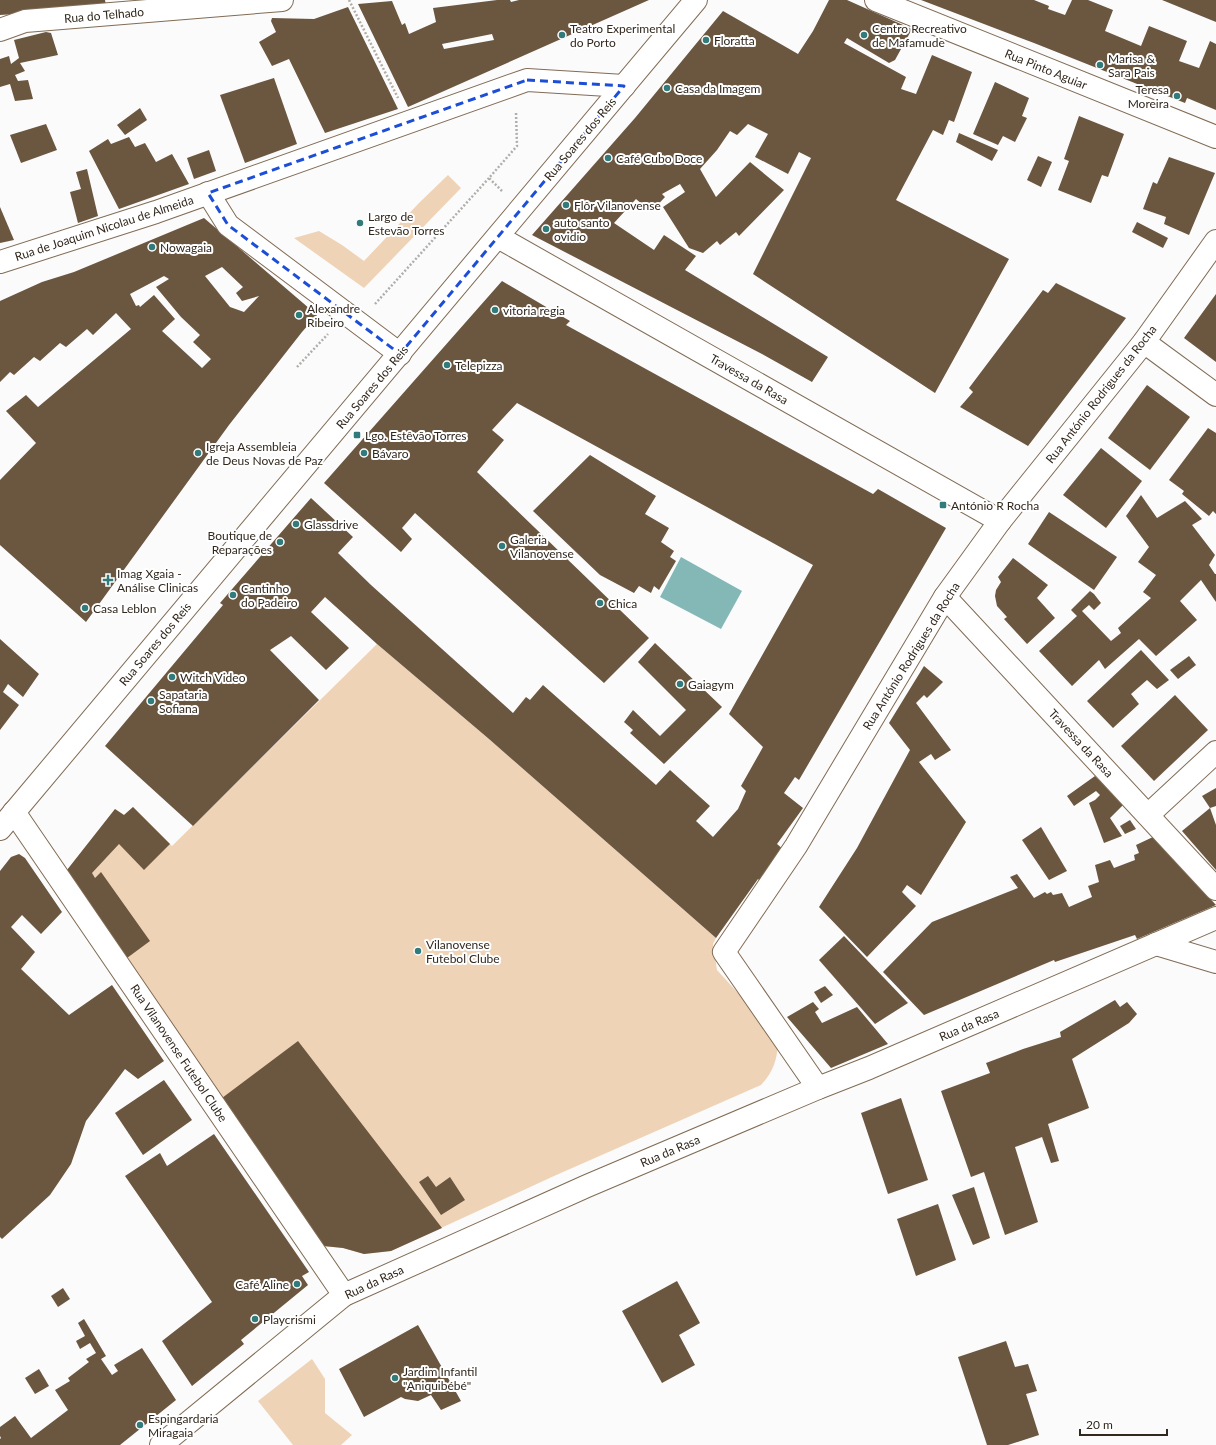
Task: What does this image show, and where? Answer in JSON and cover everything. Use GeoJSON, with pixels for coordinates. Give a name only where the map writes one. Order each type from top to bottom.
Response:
{"type":"FeatureCollection","features":[{"type":"Feature","properties":{"kind":"street","name":"Rua do Telhado"},"geometry":{"type":"LineString","coordinates":[[0,30],[25,21],[282,0]]}},
{"type":"Feature","properties":{"kind":"street","name":"Rua Pinto Aguiar"},"geometry":{"type":"LineString","coordinates":[[876,0],[1216,137]]}},
{"type":"Feature","properties":{"kind":"street","name":"Rua Soares dos Reis"},"geometry":{"type":"LineString","coordinates":[[0,829],[624,86],[689,2]]}},
{"type":"Feature","properties":{"kind":"street"},"geometry":{"type":"LineString","coordinates":[[400,354],[228,225],[208,193],[527,80],[624,86]]}},
{"type":"Feature","properties":{"kind":"street","name":"Rua de Joaquim Nicolau de Almeida"},"geometry":{"type":"LineString","coordinates":[[0,262],[156,212],[208,193]]}},
{"type":"Feature","properties":{"kind":"street","name":"Travessa da Rasa"},"geometry":{"type":"LineString","coordinates":[[498,237],[1000,521]]}},
{"type":"Feature","properties":{"kind":"street","name":"Rua António Rodrigues da Rocha"},"geometry":{"type":"LineString","coordinates":[[818,1088],[724,952],[796,846],[945,596],[1000,521],[1144,342],[1216,241]]}},
{"type":"Feature","properties":{"kind":"street"},"geometry":{"type":"LineString","coordinates":[[1144,342],[1216,395]]}},
{"type":"Feature","properties":{"kind":"street","name":"Travessa da Rasa"},"geometry":{"type":"LineString","coordinates":[[945,596],[1216,889]]}},
{"type":"Feature","properties":{"kind":"street"},"geometry":{"type":"LineString","coordinates":[[1148,815],[1216,752]]}},
{"type":"Feature","properties":{"kind":"street","name":"Rua Vilanovense Futebol Clube"},"geometry":{"type":"LineString","coordinates":[[14,812],[344,1295]]}},
{"type":"Feature","properties":{"kind":"street","name":"Rua da Rasa"},"geometry":{"type":"LineString","coordinates":[[161,1445],[344,1295],[587,1186],[818,1088],[869,1068],[1216,918]]}},
{"type":"Feature","properties":{"kind":"street"},"geometry":{"type":"LineString","coordinates":[[1156,944],[1216,962]]}},
{"type":"Feature","properties":{"kind":"path"},"geometry":{"type":"LineString","coordinates":[[349,0],[410,121]]}},
{"type":"Feature","properties":{"kind":"path"},"geometry":{"type":"LineString","coordinates":[[297,367],[346,314],[375,304],[517,146],[516,84]]}},
{"type":"Feature","properties":{"kind":"path"},"geometry":{"type":"LineString","coordinates":[[489,178],[521,209]]}},
{"type":"Feature","properties":{"kind":"highlighted area"},"geometry":{"type":"Polygon","coordinates":[[[527,80],[624,86],[400,354],[228,225],[208,193],[527,80]]]}},
{"type":"Feature","properties":{"kind":"shaded area"},"geometry":{"type":"Polygon","coordinates":[[[448,175],[461,188],[364,288],[294,238],[319,231],[364,261],[448,175]]]}},
{"type":"Feature","properties":{"kind":"shaded area","name":"Vilanovense Futebol Clube"},"geometry":{"type":"Polygon","coordinates":[[[377,644],[489,739],[716,938],[713,944],[717,970],[748,1004],[778,1043],[774,1066],[761,1085],[554,1176],[391,1251],[364,1254],[343,1248],[323,1246],[67,870],[115,809],[124,815],[133,807],[172,846],[377,644]]]}},
{"type":"Feature","properties":{"kind":"shaded area"},"geometry":{"type":"Polygon","coordinates":[[[312,1359],[325,1379],[325,1413],[352,1435],[341,1445],[293,1445],[258,1401],[312,1359]]]}},
{"type":"Feature","properties":{"kind":"water"},"geometry":{"type":"Polygon","coordinates":[[[681,557],[742,591],[721,629],[660,597],[681,557]]]}},
{"type":"Feature","properties":{"kind":"building"},"geometry":{"type":"Polygon","coordinates":[[[0,0],[105,0],[106,5],[45,12],[0,15],[0,0]]]}},
{"type":"Feature","properties":{"kind":"building"},"geometry":{"type":"Polygon","coordinates":[[[497,0],[510,0],[511,2],[519,0],[649,0],[408,107],[358,4],[392,1],[402,25],[405,23],[409,34],[436,22],[433,8],[497,0]],[[492,34],[442,44],[444,49],[494,40],[492,34]]]}},
{"type":"Feature","properties":{"kind":"building"},"geometry":{"type":"Polygon","coordinates":[[[829,0],[847,0],[912,29],[895,60],[889,63],[847,38],[844,43],[906,77],[901,89],[916,94],[932,55],[972,72],[954,122],[949,120],[943,135],[933,130],[896,200],[1009,259],[935,393],[753,274],[811,158],[799,152],[788,174],[755,157],[768,134],[748,124],[737,135],[730,131],[717,150],[700,169],[716,197],[750,162],[784,190],[739,236],[736,232],[720,245],[717,241],[703,253],[689,248],[663,207],[685,192],[680,184],[662,194],[665,197],[651,212],[636,199],[614,223],[654,250],[664,235],[696,256],[685,270],[828,357],[812,382],[762,354],[532,235],[635,118],[723,11],[798,54],[813,31],[829,0]]]}},
{"type":"Feature","properties":{"kind":"building"},"geometry":{"type":"Polygon","coordinates":[[[921,0],[1034,0],[1049,6],[1048,9],[1065,15],[1072,0],[1088,0],[1113,10],[1105,31],[1141,46],[1149,26],[1187,41],[1179,61],[1199,68],[1210,41],[1216,44],[1216,110],[1187,98],[1185,103],[921,0]]]}},
{"type":"Feature","properties":{"kind":"building"},"geometry":{"type":"Polygon","coordinates":[[[1162,0],[1216,0],[1216,22],[1162,0]]]}},
{"type":"Feature","properties":{"kind":"building"},"geometry":{"type":"Polygon","coordinates":[[[348,7],[398,109],[325,133],[289,59],[272,66],[259,42],[276,32],[271,21],[272,18],[314,19],[348,7]]]}},
{"type":"Feature","properties":{"kind":"building"},"geometry":{"type":"Polygon","coordinates":[[[46,32],[51,33],[58,55],[20,63],[25,71],[15,75],[18,81],[28,80],[33,99],[15,101],[10,84],[0,87],[0,59],[9,56],[11,64],[19,58],[14,40],[46,32]]]}},
{"type":"Feature","properties":{"kind":"building"},"geometry":{"type":"Polygon","coordinates":[[[274,78],[297,144],[245,163],[220,95],[274,78]]]}},
{"type":"Feature","properties":{"kind":"building"},"geometry":{"type":"Polygon","coordinates":[[[995,82],[1029,98],[1022,116],[1027,118],[1015,142],[1003,136],[998,145],[973,134],[995,82]]]}},
{"type":"Feature","properties":{"kind":"building"},"geometry":{"type":"Polygon","coordinates":[[[140,108],[147,120],[125,135],[117,125],[140,108]]]}},
{"type":"Feature","properties":{"kind":"building"},"geometry":{"type":"Polygon","coordinates":[[[1079,116],[1124,134],[1108,177],[1102,175],[1091,203],[1058,190],[1069,161],[1064,159],[1079,116]]]}},
{"type":"Feature","properties":{"kind":"building"},"geometry":{"type":"Polygon","coordinates":[[[46,124],[57,150],[21,163],[10,135],[46,124]]]}},
{"type":"Feature","properties":{"kind":"building"},"geometry":{"type":"Polygon","coordinates":[[[959,133],[998,150],[992,161],[956,142],[959,133]]]}},
{"type":"Feature","properties":{"kind":"building"},"geometry":{"type":"Polygon","coordinates":[[[129,137],[135,147],[145,143],[156,162],[172,154],[189,184],[119,209],[89,151],[108,139],[111,144],[129,137]]]}},
{"type":"Feature","properties":{"kind":"building"},"geometry":{"type":"Polygon","coordinates":[[[209,150],[216,171],[194,179],[187,158],[209,150]]]}},
{"type":"Feature","properties":{"kind":"building"},"geometry":{"type":"Polygon","coordinates":[[[1038,156],[1052,162],[1041,187],[1027,180],[1038,156]]]}},
{"type":"Feature","properties":{"kind":"building"},"geometry":{"type":"Polygon","coordinates":[[[1169,157],[1215,173],[1189,235],[1164,224],[1166,217],[1143,209],[1153,182],[1157,184],[1169,157]]]}},
{"type":"Feature","properties":{"kind":"building"},"geometry":{"type":"Polygon","coordinates":[[[87,169],[98,216],[78,223],[70,192],[81,189],[76,172],[87,169]]]}},
{"type":"Feature","properties":{"kind":"building"},"geometry":{"type":"Polygon","coordinates":[[[0,207],[14,240],[0,243],[0,207]]]}},
{"type":"Feature","properties":{"kind":"building"},"geometry":{"type":"Polygon","coordinates":[[[204,218],[317,315],[229,425],[86,622],[0,545],[0,480],[36,443],[6,411],[26,395],[38,407],[131,329],[116,313],[93,335],[87,329],[66,347],[60,343],[40,361],[34,357],[14,375],[10,372],[0,382],[0,301],[42,282],[74,272],[204,218]],[[222,267],[205,276],[230,307],[244,312],[259,296],[242,301],[236,293],[243,287],[222,267]],[[164,276],[130,294],[136,306],[139,305],[140,307],[154,295],[175,319],[162,331],[202,368],[211,359],[193,342],[200,335],[181,317],[156,287],[169,279],[164,276]]]}},
{"type":"Feature","properties":{"kind":"building"},"geometry":{"type":"Polygon","coordinates":[[[1137,222],[1168,238],[1163,248],[1132,232],[1137,222]]]}},
{"type":"Feature","properties":{"kind":"building"},"geometry":{"type":"Polygon","coordinates":[[[502,281],[570,321],[566,325],[873,494],[878,489],[946,528],[799,780],[795,777],[784,793],[803,808],[777,844],[784,850],[763,884],[758,879],[716,938],[489,739],[377,644],[325,597],[311,612],[349,648],[326,670],[291,636],[270,650],[319,700],[193,826],[105,746],[223,605],[220,603],[311,498],[353,537],[338,553],[371,585],[513,713],[526,697],[530,700],[543,685],[656,785],[670,770],[710,806],[696,821],[713,837],[738,809],[746,791],[741,786],[763,747],[729,714],[813,565],[517,403],[492,430],[504,440],[477,472],[649,638],[604,683],[415,513],[402,528],[412,539],[401,552],[324,483],[502,281]]]}},
{"type":"Feature","properties":{"kind":"building"},"geometry":{"type":"Polygon","coordinates":[[[1056,283],[1126,318],[1028,446],[960,407],[973,392],[969,388],[1043,290],[1048,293],[1056,283]]]}},
{"type":"Feature","properties":{"kind":"building"},"geometry":{"type":"Polygon","coordinates":[[[1216,294],[1216,362],[1184,338],[1216,294]]]}},
{"type":"Feature","properties":{"kind":"building"},"geometry":{"type":"Polygon","coordinates":[[[1147,385],[1190,417],[1150,470],[1108,438],[1147,385]]]}},
{"type":"Feature","properties":{"kind":"building"},"geometry":{"type":"Polygon","coordinates":[[[1208,428],[1216,433],[1216,514],[1213,511],[1209,516],[1182,494],[1184,491],[1169,480],[1208,428]]]}},
{"type":"Feature","properties":{"kind":"building"},"geometry":{"type":"Polygon","coordinates":[[[1101,448],[1142,481],[1106,528],[1063,495],[1101,448]]]}},
{"type":"Feature","properties":{"kind":"building"},"geometry":{"type":"Polygon","coordinates":[[[590,455],[656,496],[645,514],[669,528],[661,542],[674,551],[670,557],[676,561],[659,590],[654,586],[651,593],[639,586],[634,593],[600,575],[533,511],[590,455]]]}},
{"type":"Feature","properties":{"kind":"building"},"geometry":{"type":"Polygon","coordinates":[[[1141,495],[1157,518],[1185,501],[1202,519],[1192,525],[1215,555],[1209,565],[1216,574],[1216,602],[1201,580],[1180,601],[1197,620],[1156,656],[1139,639],[1105,669],[1099,660],[1072,686],[1039,651],[1077,616],[1071,610],[1090,591],[1094,594],[1101,603],[1094,610],[1089,605],[1082,611],[1111,641],[1121,633],[1118,628],[1151,598],[1143,592],[1156,575],[1138,562],[1149,547],[1126,516],[1141,495]]]}},
{"type":"Feature","properties":{"kind":"building"},"geometry":{"type":"Polygon","coordinates":[[[1049,512],[1117,557],[1094,590],[1028,544],[1049,512]]]}},
{"type":"Feature","properties":{"kind":"building"},"geometry":{"type":"Polygon","coordinates":[[[1013,558],[1048,585],[1037,598],[1055,618],[1027,644],[1004,619],[1007,617],[997,606],[995,596],[996,590],[1001,582],[998,577],[1013,558]]]}},
{"type":"Feature","properties":{"kind":"building"},"geometry":{"type":"Polygon","coordinates":[[[0,639],[39,674],[23,697],[8,684],[3,692],[19,705],[0,730],[0,639]]]}},
{"type":"Feature","properties":{"kind":"building","name":"Gaiagym"},"geometry":{"type":"Polygon","coordinates":[[[655,643],[722,707],[664,764],[630,733],[633,730],[624,722],[633,710],[660,736],[686,710],[638,662],[655,643]]]}},
{"type":"Feature","properties":{"kind":"building"},"geometry":{"type":"Polygon","coordinates":[[[1141,650],[1169,680],[1157,689],[1147,680],[1131,694],[1139,704],[1113,728],[1087,701],[1141,650]]]}},
{"type":"Feature","properties":{"kind":"building"},"geometry":{"type":"Polygon","coordinates":[[[1189,656],[1196,665],[1178,679],[1170,670],[1189,656]]]}},
{"type":"Feature","properties":{"kind":"building"},"geometry":{"type":"Polygon","coordinates":[[[924,666],[943,682],[927,698],[924,695],[916,703],[951,750],[935,760],[931,754],[919,762],[966,822],[921,895],[907,885],[902,892],[916,906],[867,957],[819,907],[857,848],[910,750],[889,723],[924,666]]]}},
{"type":"Feature","properties":{"kind":"building"},"geometry":{"type":"Polygon","coordinates":[[[1175,695],[1208,730],[1154,781],[1121,746],[1175,695]]]}},
{"type":"Feature","properties":{"kind":"building"},"geometry":{"type":"Polygon","coordinates":[[[1095,776],[1123,805],[1110,818],[1122,836],[1104,843],[1089,803],[1100,795],[1096,791],[1074,806],[1067,796],[1095,776]]]}},
{"type":"Feature","properties":{"kind":"building"},"geometry":{"type":"Polygon","coordinates":[[[1216,788],[1216,806],[1210,808],[1202,796],[1216,788]]]}},
{"type":"Feature","properties":{"kind":"building"},"geometry":{"type":"Polygon","coordinates":[[[133,807],[170,844],[144,870],[119,844],[92,873],[95,878],[101,872],[150,941],[127,958],[67,870],[115,809],[124,815],[133,807]]]}},
{"type":"Feature","properties":{"kind":"building"},"geometry":{"type":"Polygon","coordinates":[[[1210,808],[1216,825],[1216,870],[1182,831],[1210,808]]]}},
{"type":"Feature","properties":{"kind":"building"},"geometry":{"type":"Polygon","coordinates":[[[1130,820],[1136,829],[1125,834],[1120,826],[1130,820]]]}},
{"type":"Feature","properties":{"kind":"building"},"geometry":{"type":"Polygon","coordinates":[[[1041,827],[1067,871],[1049,880],[1022,840],[1041,827]]]}},
{"type":"Feature","properties":{"kind":"building"},"geometry":{"type":"Polygon","coordinates":[[[1153,837],[1216,905],[1137,939],[1135,935],[1055,962],[1054,960],[924,1015],[883,972],[932,922],[1018,888],[1010,877],[1017,874],[1034,898],[1045,892],[1047,894],[1051,892],[1053,895],[1062,893],[1069,907],[1092,897],[1088,886],[1099,882],[1095,865],[1110,860],[1114,868],[1135,860],[1134,855],[1139,853],[1136,845],[1153,837]]]}},
{"type":"Feature","properties":{"kind":"building"},"geometry":{"type":"Polygon","coordinates":[[[19,854],[25,858],[62,912],[41,934],[22,915],[11,927],[35,952],[21,969],[69,1015],[112,985],[164,1061],[138,1079],[125,1069],[86,1121],[71,1164],[50,1195],[2,1239],[0,1237],[0,871],[11,857],[19,854]]]}},
{"type":"Feature","properties":{"kind":"building"},"geometry":{"type":"Polygon","coordinates":[[[844,936],[908,1003],[875,1024],[819,960],[844,936]]]}},
{"type":"Feature","properties":{"kind":"building"},"geometry":{"type":"Polygon","coordinates":[[[825,986],[833,995],[821,1003],[814,992],[825,986]]]}},
{"type":"Feature","properties":{"kind":"building"},"geometry":{"type":"Polygon","coordinates":[[[1115,1000],[1120,1007],[1127,1002],[1137,1014],[1129,1023],[1072,1059],[1089,1108],[1048,1124],[1059,1161],[1051,1163],[1042,1137],[1015,1147],[1038,1222],[1005,1235],[984,1172],[971,1177],[941,1091],[990,1073],[986,1063],[1061,1037],[1060,1032],[1115,1000]]]}},
{"type":"Feature","properties":{"kind":"building"},"geometry":{"type":"Polygon","coordinates":[[[813,1002],[819,1009],[815,1012],[822,1023],[857,1007],[888,1044],[831,1068],[787,1017],[813,1002]]]}},
{"type":"Feature","properties":{"kind":"building"},"geometry":{"type":"Polygon","coordinates":[[[298,1041],[442,1228],[391,1251],[364,1254],[343,1248],[323,1246],[222,1098],[298,1041]]]}},
{"type":"Feature","properties":{"kind":"building"},"geometry":{"type":"Polygon","coordinates":[[[164,1080],[192,1120],[143,1155],[115,1113],[164,1080]]]}},
{"type":"Feature","properties":{"kind":"building"},"geometry":{"type":"Polygon","coordinates":[[[901,1098],[928,1180],[888,1194],[861,1113],[901,1098]]]}},
{"type":"Feature","properties":{"kind":"building"},"geometry":{"type":"Polygon","coordinates":[[[214,1134],[309,1272],[302,1276],[308,1285],[241,1340],[244,1344],[192,1386],[162,1341],[212,1302],[125,1176],[160,1153],[167,1166],[214,1134]]]}},
{"type":"Feature","properties":{"kind":"building"},"geometry":{"type":"Polygon","coordinates":[[[428,1176],[436,1187],[450,1177],[465,1200],[441,1215],[419,1182],[428,1176]]]}},
{"type":"Feature","properties":{"kind":"building"},"geometry":{"type":"Polygon","coordinates":[[[974,1187],[990,1238],[973,1245],[952,1195],[974,1187]]]}},
{"type":"Feature","properties":{"kind":"building"},"geometry":{"type":"Polygon","coordinates":[[[938,1204],[956,1260],[916,1276],[897,1219],[938,1204]]]}},
{"type":"Feature","properties":{"kind":"building"},"geometry":{"type":"Polygon","coordinates":[[[677,1281],[700,1323],[679,1335],[695,1365],[662,1383],[622,1311],[677,1281]]]}},
{"type":"Feature","properties":{"kind":"building"},"geometry":{"type":"Polygon","coordinates":[[[63,1288],[70,1299],[58,1307],[51,1296],[63,1288]]]}},
{"type":"Feature","properties":{"kind":"building"},"geometry":{"type":"Polygon","coordinates":[[[84,1319],[106,1356],[101,1359],[112,1375],[118,1371],[114,1365],[142,1348],[176,1400],[120,1445],[0,1445],[0,1427],[15,1416],[31,1438],[68,1410],[55,1390],[70,1381],[68,1378],[89,1362],[86,1359],[96,1353],[90,1343],[80,1349],[76,1341],[85,1336],[78,1323],[84,1319]]]}},
{"type":"Feature","properties":{"kind":"building"},"geometry":{"type":"Polygon","coordinates":[[[418,1325],[461,1401],[441,1410],[431,1395],[418,1401],[401,1397],[364,1417],[339,1369],[418,1325]]]}},
{"type":"Feature","properties":{"kind":"building"},"geometry":{"type":"Polygon","coordinates":[[[1006,1341],[1015,1367],[1028,1364],[1037,1391],[1026,1394],[1039,1435],[1008,1445],[987,1445],[958,1357],[1006,1341]]]}},
{"type":"Feature","properties":{"kind":"building"},"geometry":{"type":"Polygon","coordinates":[[[39,1369],[49,1386],[35,1394],[25,1378],[39,1369]]]}},
{"type":"Feature","properties":{"kind":"place","name":"Teatro Experimental do Porto"},"geometry":{"type":"Point","coordinates":[562,35]}},
{"type":"Feature","properties":{"kind":"place","name":"Centro Recreativo de Mafamude"},"geometry":{"type":"Point","coordinates":[864,35]}},
{"type":"Feature","properties":{"kind":"place","name":"Floratta"},"geometry":{"type":"Point","coordinates":[706,40]}},
{"type":"Feature","properties":{"kind":"place","name":"Marisa & Sara Pais"},"geometry":{"type":"Point","coordinates":[1100,65]}},
{"type":"Feature","properties":{"kind":"place","name":"Casa da Imagem"},"geometry":{"type":"Point","coordinates":[667,88]}},
{"type":"Feature","properties":{"kind":"place","name":"Teresa Moreira"},"geometry":{"type":"Point","coordinates":[1177,96]}},
{"type":"Feature","properties":{"kind":"place","name":"Café Cubo Doce"},"geometry":{"type":"Point","coordinates":[608,158]}},
{"type":"Feature","properties":{"kind":"place","name":"Flôr Vilanovense"},"geometry":{"type":"Point","coordinates":[566,205]}},
{"type":"Feature","properties":{"kind":"place","name":"Largo de Estevão Torres"},"geometry":{"type":"Point","coordinates":[360,223]}},
{"type":"Feature","properties":{"kind":"place","name":"auto santo ovidio"},"geometry":{"type":"Point","coordinates":[546,229]}},
{"type":"Feature","properties":{"kind":"place","name":"Nowagaia"},"geometry":{"type":"Point","coordinates":[152,247]}},
{"type":"Feature","properties":{"kind":"place","name":"vitoria regia"},"geometry":{"type":"Point","coordinates":[495,310]}},
{"type":"Feature","properties":{"kind":"place","name":"Alexandre Ribeiro"},"geometry":{"type":"Point","coordinates":[299,315]}},
{"type":"Feature","properties":{"kind":"place","name":"Telepizza"},"geometry":{"type":"Point","coordinates":[447,365]}},
{"type":"Feature","properties":{"kind":"place","name":"Lgo. Estêvão Torres"},"geometry":{"type":"Point","coordinates":[357,435]}},
{"type":"Feature","properties":{"kind":"place","name":"Igreja Assembleia de Deus Novas de Paz"},"geometry":{"type":"Point","coordinates":[198,453]}},
{"type":"Feature","properties":{"kind":"place","name":"Bávaro"},"geometry":{"type":"Point","coordinates":[364,453]}},
{"type":"Feature","properties":{"kind":"place","name":"António R Rocha"},"geometry":{"type":"Point","coordinates":[943,505]}},
{"type":"Feature","properties":{"kind":"place","name":"Glassdrive"},"geometry":{"type":"Point","coordinates":[296,524]}},
{"type":"Feature","properties":{"kind":"place","name":"Boutique de Reparações"},"geometry":{"type":"Point","coordinates":[280,542]}},
{"type":"Feature","properties":{"kind":"place","name":"Galeria Vilanovense"},"geometry":{"type":"Point","coordinates":[502,546]}},
{"type":"Feature","properties":{"kind":"place","name":"Imag Xgaia - Análise Clinicas"},"geometry":{"type":"Point","coordinates":[108,580]}},
{"type":"Feature","properties":{"kind":"place","name":"Cantinho do Padeiro"},"geometry":{"type":"Point","coordinates":[233,595]}},
{"type":"Feature","properties":{"kind":"place","name":"Chica"},"geometry":{"type":"Point","coordinates":[600,603]}},
{"type":"Feature","properties":{"kind":"place","name":"Casa Leblon"},"geometry":{"type":"Point","coordinates":[85,608]}},
{"type":"Feature","properties":{"kind":"place","name":"Witch Video"},"geometry":{"type":"Point","coordinates":[172,677]}},
{"type":"Feature","properties":{"kind":"place","name":"Gaiagym"},"geometry":{"type":"Point","coordinates":[680,684]}},
{"type":"Feature","properties":{"kind":"place","name":"Sapataria Sofiana"},"geometry":{"type":"Point","coordinates":[151,701]}},
{"type":"Feature","properties":{"kind":"place","name":"Vilanovense Futebol Clube"},"geometry":{"type":"Point","coordinates":[418,951]}},
{"type":"Feature","properties":{"kind":"place","name":"Café Aline"},"geometry":{"type":"Point","coordinates":[297,1284]}},
{"type":"Feature","properties":{"kind":"place","name":"Playcrismi"},"geometry":{"type":"Point","coordinates":[255,1319]}},
{"type":"Feature","properties":{"kind":"place","name":"Jardim Infantil \"Aniquibébé\""},"geometry":{"type":"Point","coordinates":[395,1378]}},
{"type":"Feature","properties":{"kind":"place","name":"Espingardaria Miragaia"},"geometry":{"type":"Point","coordinates":[140,1425]}}]}
